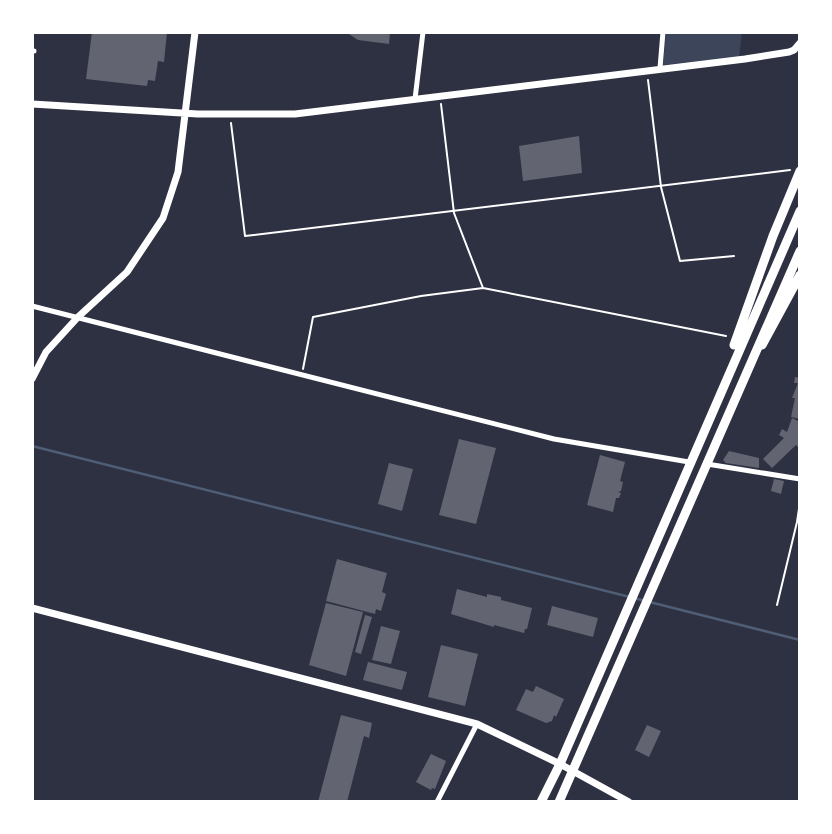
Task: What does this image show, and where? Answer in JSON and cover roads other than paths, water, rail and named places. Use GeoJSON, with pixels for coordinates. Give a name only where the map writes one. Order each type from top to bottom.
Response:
{"type":"FeatureCollection","features":[{"type":"Feature","properties":{"kind":"highway"},"geometry":{"type":"LineString","coordinates":[[713,409],[751,294],[796,170]]}},
{"type":"Feature","properties":{"kind":"highway"},"geometry":{"type":"LineString","coordinates":[[541,802],[560,764],[689,462],[800,211]]}},
{"type":"Feature","properties":{"kind":"highway"},"geometry":{"type":"LineString","coordinates":[[559,802],[800,251]]}},
{"type":"Feature","properties":{"kind":"highway"},"geometry":{"type":"LineString","coordinates":[[740,386],[800,275]]}},
{"type":"Feature","properties":{"kind":"street"},"geometry":{"type":"LineString","coordinates":[[32,378],[46,352],[78,317],[127,272],[163,218],[178,172],[195,32]]}},
{"type":"Feature","properties":{"kind":"street"},"geometry":{"type":"LineString","coordinates":[[415,99],[423,32]]}},
{"type":"Feature","properties":{"kind":"street"},"geometry":{"type":"LineString","coordinates":[[660,68],[663,32]]}},
{"type":"Feature","properties":{"kind":"street"},"geometry":{"type":"LineString","coordinates":[[32,104],[230,115],[295,114],[789,52],[794,50],[800,43]]}},
{"type":"Feature","properties":{"kind":"street"},"geometry":{"type":"LineString","coordinates":[[32,306],[554,439],[689,462]]}},
{"type":"Feature","properties":{"kind":"street"},"geometry":{"type":"LineString","coordinates":[[708,464],[800,479]]}},
{"type":"Feature","properties":{"kind":"street"},"geometry":{"type":"LineString","coordinates":[[32,608],[477,724],[574,771],[629,802]]}},
{"type":"Feature","properties":{"kind":"street"},"geometry":{"type":"LineString","coordinates":[[437,802],[477,724]]}},
{"type":"Feature","properties":{"kind":"waterway"},"geometry":{"type":"LineString","coordinates":[[32,446],[800,640]]}}]}
